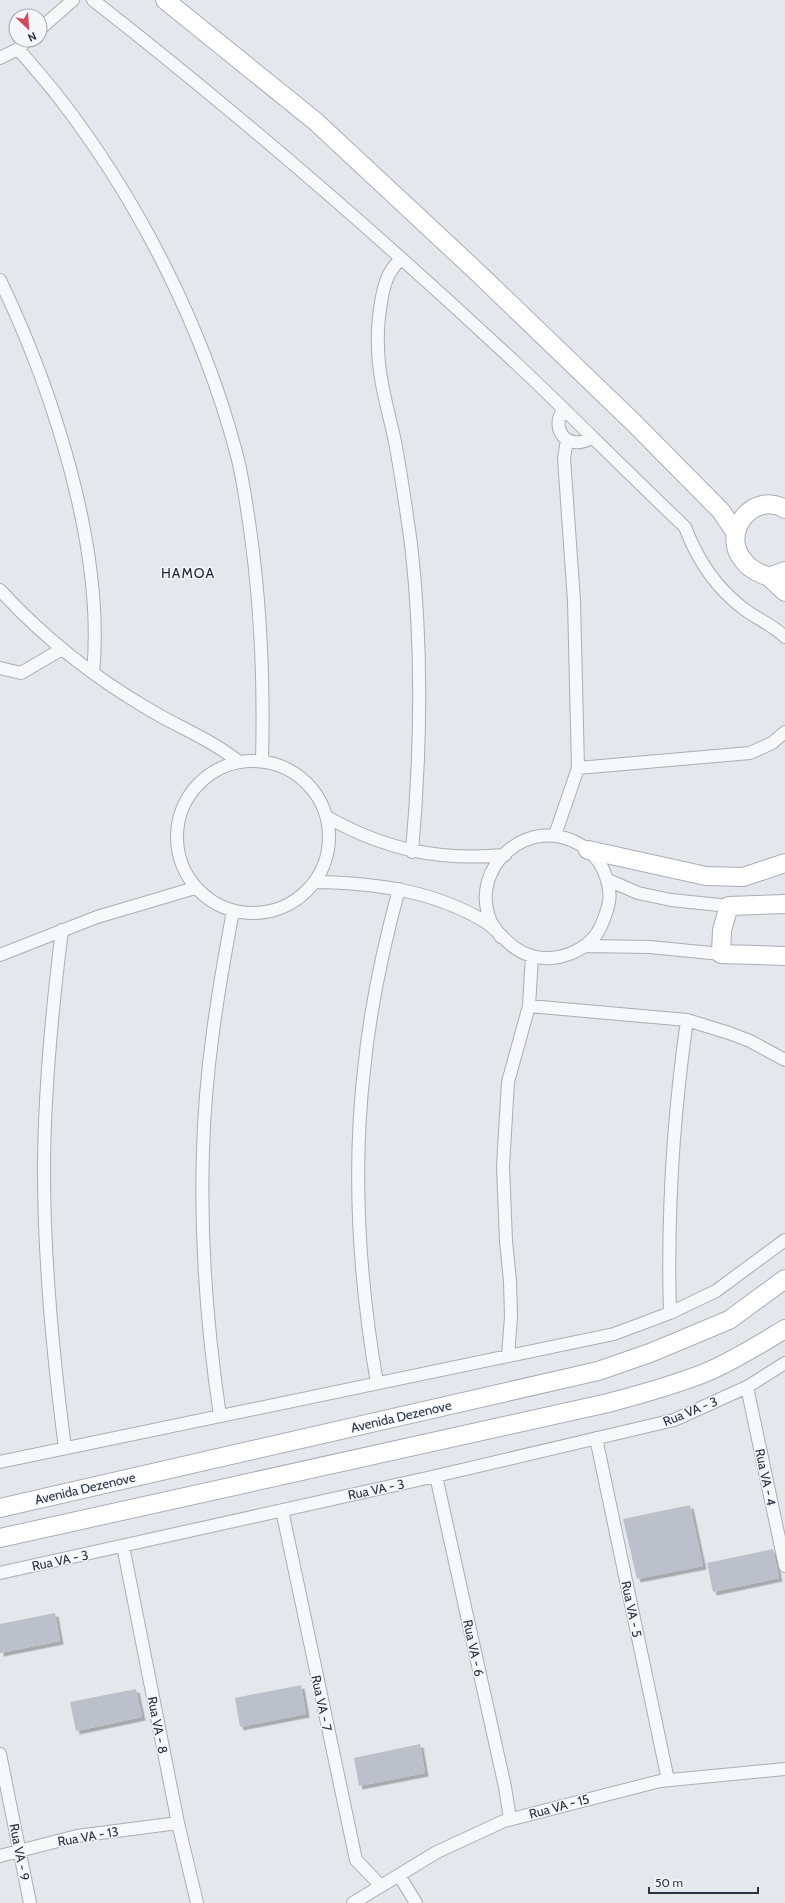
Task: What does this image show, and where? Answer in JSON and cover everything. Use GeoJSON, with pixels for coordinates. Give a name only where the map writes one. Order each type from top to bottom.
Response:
{"type":"FeatureCollection","features":[{"type":"Feature","properties":{"kind":"street"},"geometry":{"type":"LineString","coordinates":[[48,22],[73,0]]}},
{"type":"Feature","properties":{"kind":"street"},"geometry":{"type":"LineString","coordinates":[[93,0],[243,121],[400,259],[564,409],[685,527],[706,570],[729,596],[743,609],[776,628],[785,637]]}},
{"type":"Feature","properties":{"kind":"street"},"geometry":{"type":"LineString","coordinates":[[165,0],[316,121],[557,347],[721,511],[735,532]]}},
{"type":"Feature","properties":{"kind":"street"},"geometry":{"type":"LineString","coordinates":[[0,58],[18,49],[60,99],[84,132],[131,206],[169,278],[189,320],[223,408],[236,453],[254,560],[262,656],[262,762]]}},
{"type":"Feature","properties":{"kind":"street"},"geometry":{"type":"LineString","coordinates":[[400,259],[390,272],[385,288],[379,318],[378,344],[381,382],[403,490],[416,596],[419,647],[419,749],[412,852]]}},
{"type":"Feature","properties":{"kind":"street"},"geometry":{"type":"LineString","coordinates":[[0,280],[25,337],[44,386],[74,487],[86,538],[95,612],[96,648],[93,673]]}},
{"type":"Feature","properties":{"kind":"street"},"geometry":{"type":"LineString","coordinates":[[564,409],[558,419],[558,426],[559,431],[567,440],[577,443],[592,437]]}},
{"type":"Feature","properties":{"kind":"street"},"geometry":{"type":"LineString","coordinates":[[555,835],[578,768],[574,601],[564,458],[567,440]]}},
{"type":"Feature","properties":{"kind":"street"},"geometry":{"type":"LineString","coordinates":[[785,508],[773,504],[753,508],[742,519],[735,532],[735,543],[738,553],[743,561],[751,568],[777,574],[785,592]]}},
{"type":"Feature","properties":{"kind":"street"},"geometry":{"type":"LineString","coordinates":[[0,590],[62,649],[93,673],[150,710],[210,741],[239,762]]}},
{"type":"Feature","properties":{"kind":"street"},"geometry":{"type":"LineString","coordinates":[[0,668],[21,673],[62,649]]}},
{"type":"Feature","properties":{"kind":"street"},"geometry":{"type":"LineString","coordinates":[[578,768],[750,753],[772,743],[785,732]]}},
{"type":"Feature","properties":{"kind":"street"},"geometry":{"type":"LineString","coordinates":[[239,762],[262,762],[284,767],[303,779],[318,796],[327,817],[330,840],[326,862],[315,882],[299,899],[279,910],[256,914],[233,911],[212,903],[195,888],[183,868],[177,846],[178,824],[185,802],[199,784],[217,770],[239,762]]}},
{"type":"Feature","properties":{"kind":"street"},"geometry":{"type":"LineString","coordinates":[[327,817],[368,838],[412,852],[458,858],[505,856],[504,853]]}},
{"type":"Feature","properties":{"kind":"street"},"geometry":{"type":"LineString","coordinates":[[315,882],[371,884],[399,888],[447,904],[485,921],[501,937],[515,949],[532,956],[550,958],[568,954],[585,946],[598,933],[609,908],[610,892],[608,880],[600,864],[588,850],[573,840],[555,835],[536,836],[519,842],[504,853],[493,868],[487,885],[487,904],[491,922],[501,937]]}},
{"type":"Feature","properties":{"kind":"street"},"geometry":{"type":"LineString","coordinates":[[588,850],[706,876],[743,877],[762,872],[785,863]]}},
{"type":"Feature","properties":{"kind":"street"},"geometry":{"type":"LineString","coordinates":[[608,880],[638,893],[671,900],[729,906],[785,904]]}},
{"type":"Feature","properties":{"kind":"street"},"geometry":{"type":"LineString","coordinates":[[0,955],[62,930],[132,906],[195,888]]}},
{"type":"Feature","properties":{"kind":"street"},"geometry":{"type":"LineString","coordinates":[[377,1383],[367,1325],[360,1251],[358,1162],[360,1116],[372,1009],[387,933],[399,888]]}},
{"type":"Feature","properties":{"kind":"street"},"geometry":{"type":"LineString","coordinates":[[721,954],[722,930],[729,906]]}},
{"type":"Feature","properties":{"kind":"street"},"geometry":{"type":"LineString","coordinates":[[220,1416],[207,1310],[203,1257],[203,1158],[211,1042],[217,999],[233,911]]}},
{"type":"Feature","properties":{"kind":"street"},"geometry":{"type":"LineString","coordinates":[[62,930],[49,1050],[44,1170],[45,1231],[50,1316],[65,1448]]}},
{"type":"Feature","properties":{"kind":"street"},"geometry":{"type":"LineString","coordinates":[[585,946],[657,948],[721,954],[785,956]]}},
{"type":"Feature","properties":{"kind":"street"},"geometry":{"type":"LineString","coordinates":[[508,1356],[511,1317],[503,1166],[508,1082],[529,1006],[532,956]]}},
{"type":"Feature","properties":{"kind":"street"},"geometry":{"type":"LineString","coordinates":[[529,1006],[687,1020],[730,1033],[750,1041],[785,1060]]}},
{"type":"Feature","properties":{"kind":"street"},"geometry":{"type":"LineString","coordinates":[[670,1313],[668,1255],[670,1181],[676,1104],[687,1020]]}},
{"type":"Feature","properties":{"kind":"street"},"geometry":{"type":"LineString","coordinates":[[0,1462],[614,1334],[670,1313],[716,1291],[785,1240]]}},
{"type":"Feature","properties":{"kind":"street","name":"Avenida Dezenove"},"geometry":{"type":"LineString","coordinates":[[0,1508],[598,1371],[650,1353],[729,1320],[785,1280]]}},
{"type":"Feature","properties":{"kind":"street"},"geometry":{"type":"LineString","coordinates":[[0,1538],[608,1403],[662,1389],[708,1371],[747,1352],[785,1328]]}},
{"type":"Feature","properties":{"kind":"street","name":"Rua VA - 3"},"geometry":{"type":"LineString","coordinates":[[0,1573],[436,1476],[674,1420],[747,1387],[785,1363]]}},
{"type":"Feature","properties":{"kind":"street","name":"Rua VA - 4"},"geometry":{"type":"LineString","coordinates":[[747,1387],[783,1546],[785,1566]]}},
{"type":"Feature","properties":{"kind":"street","name":"Rua VA - 5"},"geometry":{"type":"LineString","coordinates":[[596,1438],[668,1780]]}},
{"type":"Feature","properties":{"kind":"street","name":"Rua VA - 6"},"geometry":{"type":"LineString","coordinates":[[436,1476],[505,1787],[510,1819]]}},
{"type":"Feature","properties":{"kind":"street","name":"Rua VA - 7"},"geometry":{"type":"LineString","coordinates":[[282,1510],[356,1860],[381,1886]]}},
{"type":"Feature","properties":{"kind":"street","name":"Rua VA - 8"},"geometry":{"type":"LineString","coordinates":[[123,1546],[178,1823],[197,1903]]}},
{"type":"Feature","properties":{"kind":"street","name":"Rua VA - 9"},"geometry":{"type":"LineString","coordinates":[[0,1754],[30,1903]]}},
{"type":"Feature","properties":{"kind":"street","name":"Rua VA - 15"},"geometry":{"type":"LineString","coordinates":[[353,1903],[437,1852],[510,1819],[593,1797],[668,1780],[785,1769]]}},
{"type":"Feature","properties":{"kind":"street","name":"Rua VA - 13"},"geometry":{"type":"LineString","coordinates":[[0,1856],[77,1836],[178,1823]]}},
{"type":"Feature","properties":{"kind":"street"},"geometry":{"type":"LineString","coordinates":[[400,1875],[416,1903]]}},
{"type":"Feature","properties":{"kind":"building"},"geometry":{"type":"Polygon","coordinates":[[[690,1505],[703,1566],[637,1579],[623,1519],[690,1505]]]}},
{"type":"Feature","properties":{"kind":"building"},"geometry":{"type":"Polygon","coordinates":[[[773,1549],[779,1578],[713,1592],[707,1563],[773,1549]]]}},
{"type":"Feature","properties":{"kind":"building"},"geometry":{"type":"Polygon","coordinates":[[[55,1613],[60,1641],[0,1653],[0,1624],[55,1613]]]}},
{"type":"Feature","properties":{"kind":"building"},"geometry":{"type":"Polygon","coordinates":[[[301,1685],[306,1714],[240,1727],[235,1698],[301,1685]]]}},
{"type":"Feature","properties":{"kind":"building"},"geometry":{"type":"Polygon","coordinates":[[[136,1689],[142,1717],[76,1731],[70,1702],[136,1689]]]}},
{"type":"Feature","properties":{"kind":"building"},"geometry":{"type":"Polygon","coordinates":[[[420,1744],[425,1773],[359,1786],[354,1758],[420,1744]]]}},
{"type":"Feature","properties":{"kind":"district","name":"HAMOA"},"geometry":{"type":"Point","coordinates":[188,573]}}]}
